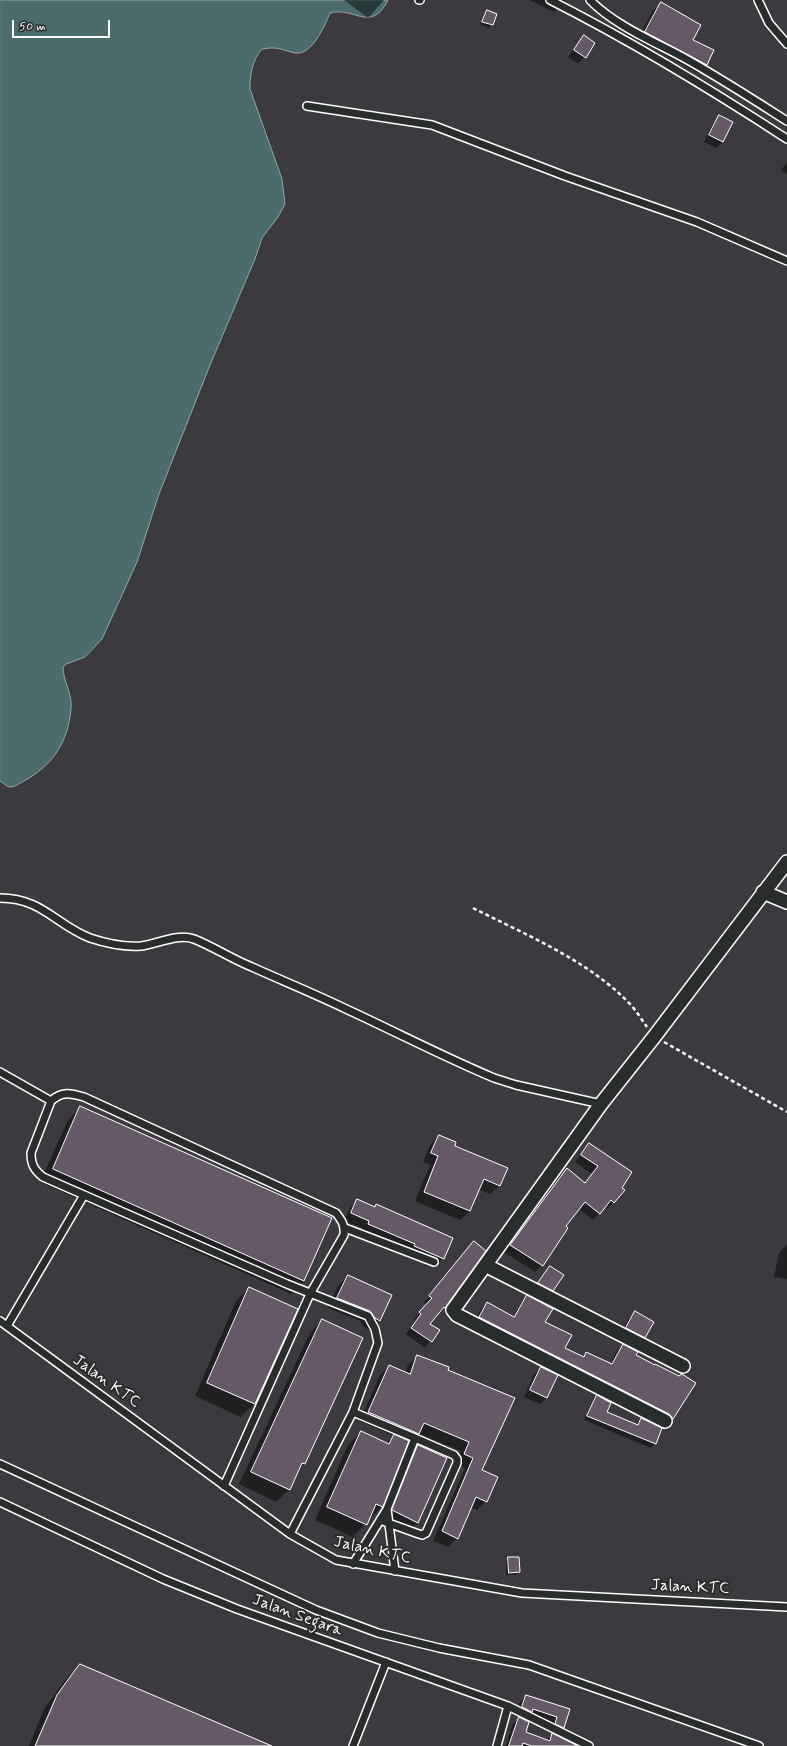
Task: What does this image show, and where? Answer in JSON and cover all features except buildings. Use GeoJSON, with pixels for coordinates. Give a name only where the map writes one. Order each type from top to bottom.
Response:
{"type":"FeatureCollection","features":[{"type":"Feature","properties":{"kind":"street"},"geometry":{"type":"LineString","coordinates":[[665,1421],[456,1315],[454,1308],[487,1266],[601,1104],[787,862]]}},
{"type":"Feature","properties":{"kind":"street"},"geometry":{"type":"LineString","coordinates":[[763,892],[787,902]]}},
{"type":"Feature","properties":{"kind":"street"},"geometry":{"type":"LineString","coordinates":[[487,1266],[683,1366]]}},
{"type":"Feature","properties":{"kind":"lane"},"geometry":{"type":"LineString","coordinates":[[550,0],[584,17],[677,70],[787,138]]}},
{"type":"Feature","properties":{"kind":"lane"},"geometry":{"type":"LineString","coordinates":[[590,0],[600,11],[612,19],[688,60],[787,121]]}},
{"type":"Feature","properties":{"kind":"lane"},"geometry":{"type":"LineString","coordinates":[[758,0],[769,23],[787,44]]}},
{"type":"Feature","properties":{"kind":"lane"},"geometry":{"type":"LineString","coordinates":[[307,106],[432,125],[565,176],[697,222],[787,261]]}},
{"type":"Feature","properties":{"kind":"lane"},"geometry":{"type":"LineString","coordinates":[[0,898],[24,901],[37,906],[74,930],[90,937],[108,942],[128,946],[141,946],[175,938],[193,939],[250,967],[346,1009],[494,1078],[516,1085],[601,1104]]}},
{"type":"Feature","properties":{"kind":"lane"},"geometry":{"type":"LineString","coordinates":[[0,1072],[52,1101]]}},
{"type":"Feature","properties":{"kind":"lane"},"geometry":{"type":"LineString","coordinates":[[224,1486],[310,1294],[344,1235],[345,1228],[343,1222],[336,1213],[84,1097],[66,1093],[58,1095],[52,1101],[31,1153],[31,1162],[36,1172],[43,1177],[310,1294],[368,1316],[375,1329],[378,1343],[353,1412],[290,1534]]}},
{"type":"Feature","properties":{"kind":"lane"},"geometry":{"type":"LineString","coordinates":[[7,1326],[84,1195]]}},
{"type":"Feature","properties":{"kind":"lane"},"geometry":{"type":"LineString","coordinates":[[345,1228],[434,1262]]}},
{"type":"Feature","properties":{"kind":"lane","name":"Jalan KTC"},"geometry":{"type":"LineString","coordinates":[[0,1321],[290,1534],[336,1560],[522,1593],[787,1607]]}},
{"type":"Feature","properties":{"kind":"lane"},"geometry":{"type":"LineString","coordinates":[[353,1412],[454,1455],[457,1463],[426,1533],[422,1535],[380,1520]]}},
{"type":"Feature","properties":{"kind":"lane"},"geometry":{"type":"LineString","coordinates":[[353,1564],[387,1509],[415,1438]]}},
{"type":"Feature","properties":{"kind":"lane"},"geometry":{"type":"LineString","coordinates":[[0,1464],[316,1610],[378,1633],[439,1648],[529,1665],[759,1746]]}},
{"type":"Feature","properties":{"kind":"lane","name":"Jalan Segara"},"geometry":{"type":"LineString","coordinates":[[0,1502],[163,1579],[237,1609],[508,1706],[589,1746]]}},
{"type":"Feature","properties":{"kind":"lane"},"geometry":{"type":"LineString","coordinates":[[387,1509],[395,1571]]}},
{"type":"Feature","properties":{"kind":"lane"},"geometry":{"type":"LineString","coordinates":[[353,1746],[386,1662]]}},
{"type":"Feature","properties":{"kind":"lane"},"geometry":{"type":"LineString","coordinates":[[497,1746],[508,1706]]}},
{"type":"Feature","properties":{"kind":"path"},"geometry":{"type":"LineString","coordinates":[[473,908],[575,960],[603,981],[631,1006],[654,1037],[787,1112]]}},
{"type":"Feature","properties":{"kind":"water"},"geometry":{"type":"Polygon","coordinates":[[[0,0],[388,0],[382,10],[369,17],[339,12],[330,13],[317,39],[307,50],[301,53],[268,48],[262,49],[256,58],[250,78],[250,89],[282,179],[285,204],[278,217],[262,238],[255,259],[210,365],[159,494],[137,562],[102,639],[85,657],[66,664],[63,667],[63,672],[71,698],[71,709],[66,732],[62,742],[51,760],[43,768],[16,786],[10,787],[0,781],[0,0]]]}}]}
